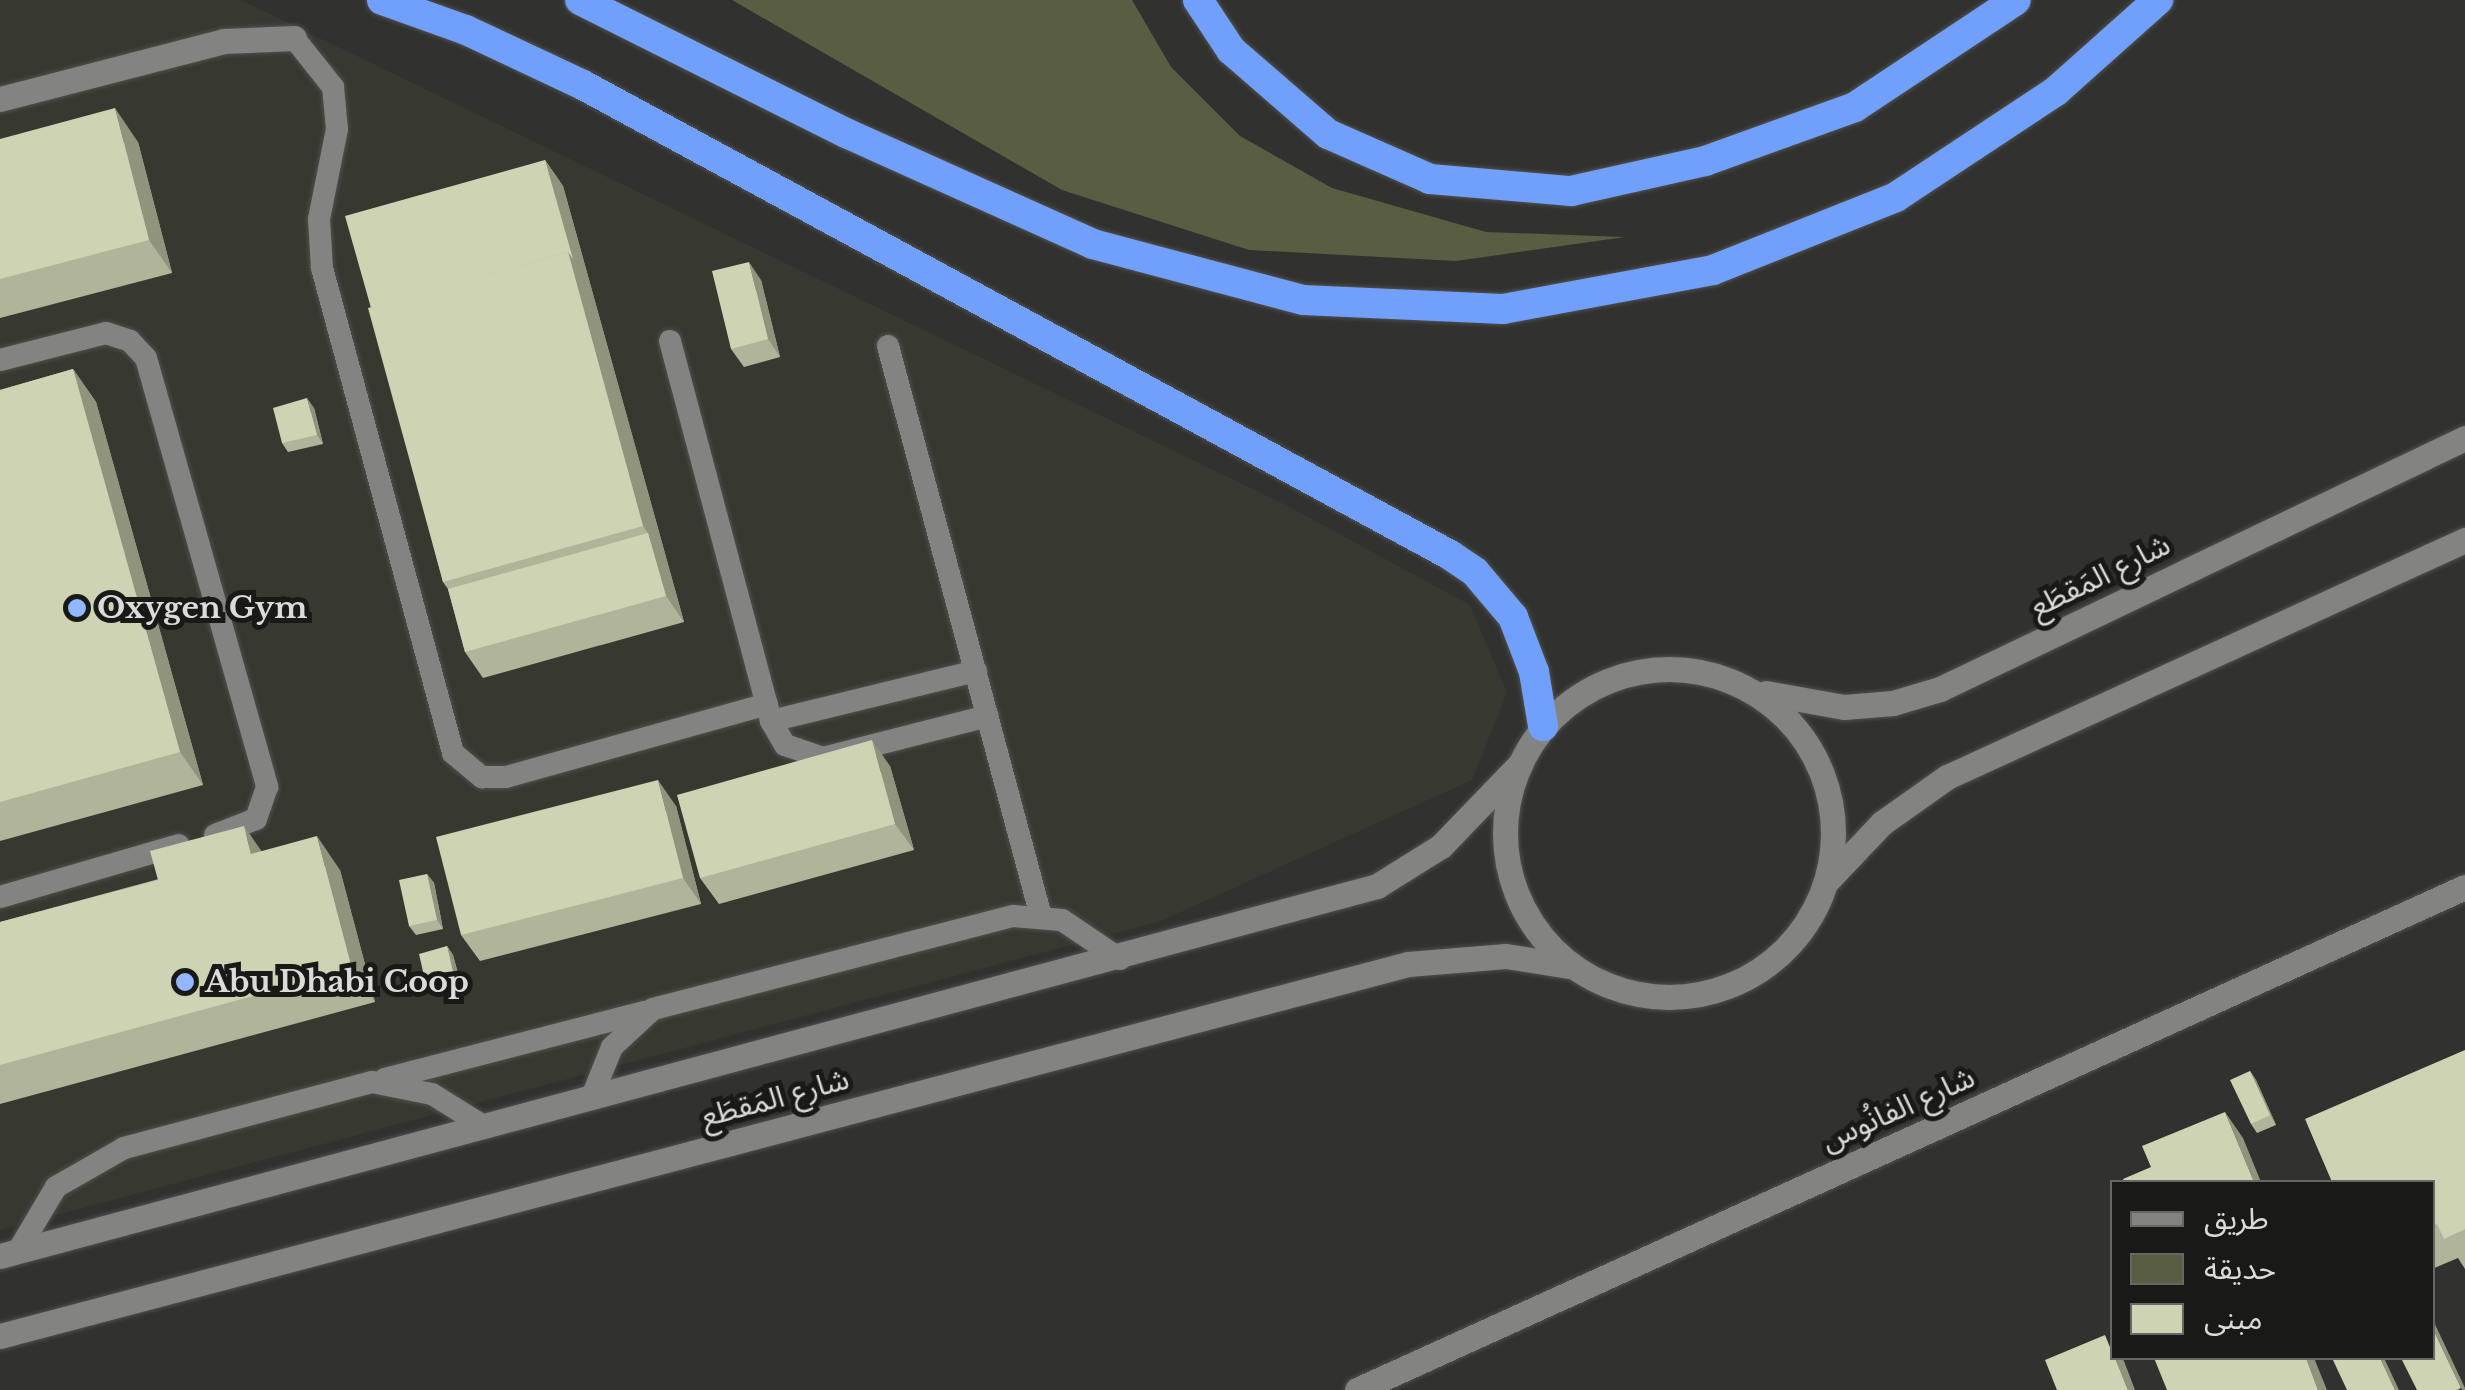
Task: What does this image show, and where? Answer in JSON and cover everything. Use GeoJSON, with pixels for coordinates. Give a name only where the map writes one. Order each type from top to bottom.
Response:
{"type":"FeatureCollection","features":[{"type":"Feature","properties":{"kind":"highway"},"geometry":{"type":"LineString","coordinates":[[382,0],[466,30],[583,85],[1450,555],[1475,572],[1513,617],[1530,658],[1543,726]]}},
{"type":"Feature","properties":{"kind":"highway"},"geometry":{"type":"LineString","coordinates":[[580,0],[846,133],[1093,244],[1303,300],[1503,308],[1713,270],[1896,196],[2056,91],[2158,0]]}},
{"type":"Feature","properties":{"kind":"highway"},"geometry":{"type":"LineString","coordinates":[[1198,0],[1232,50],[1328,134],[1430,179],[1571,191],[1705,160],[1854,107],[2016,0]]}},
{"type":"Feature","properties":{"kind":"street"},"geometry":{"type":"LineString","coordinates":[[0,99],[224,41],[294,38]]}},
{"type":"Feature","properties":{"kind":"street","name":"شارع المَقطَع"},"geometry":{"type":"LineString","coordinates":[[1748,688],[1844,707],[1893,703],[1940,688],[2465,438]]}},
{"type":"Feature","properties":{"kind":"street"},"geometry":{"type":"LineString","coordinates":[[1826,881],[1882,823],[1947,778],[2465,540]]}},
{"type":"Feature","properties":{"kind":"street"},"geometry":{"type":"LineString","coordinates":[[1662,668],[1706,672],[1748,688],[1784,714],[1812,750],[1829,792],[1834,836],[1826,881],[1808,922],[1778,956],[1712,991],[1653,998],[1609,988],[1570,966],[1538,934],[1516,896],[1505,853],[1506,808],[1519,765],[1543,726],[1576,696],[1617,676],[1662,668]]}},
{"type":"Feature","properties":{"kind":"street","name":"شارع المَقطَع"},"geometry":{"type":"LineString","coordinates":[[9,1253],[1120,959],[1377,886],[1441,846],[1519,765]]}},
{"type":"Feature","properties":{"kind":"street","name":"شارع الفانُوس"},"geometry":{"type":"LineString","coordinates":[[1357,1390],[2465,887]]}},
{"type":"Feature","properties":{"kind":"street","name":"شارع المَقطَع"},"geometry":{"type":"LineString","coordinates":[[0,1336],[1408,964],[1506,956],[1570,966]]}},
{"type":"Feature","properties":{"kind":"lane"},"geometry":{"type":"LineString","coordinates":[[294,38],[333,87],[337,129],[319,219],[322,268],[452,753],[472,772],[506,777],[769,712],[976,671]]}},
{"type":"Feature","properties":{"kind":"lane"},"geometry":{"type":"LineString","coordinates":[[0,360],[106,332],[130,341],[146,358],[267,787],[262,811],[238,828],[0,897]]}},
{"type":"Feature","properties":{"kind":"lane"},"geometry":{"type":"LineString","coordinates":[[670,341],[769,712],[785,745],[824,758],[988,716]]}},
{"type":"Feature","properties":{"kind":"lane"},"geometry":{"type":"LineString","coordinates":[[888,346],[1040,913]]}},
{"type":"Feature","properties":{"kind":"lane"},"geometry":{"type":"LineString","coordinates":[[9,1253],[56,1187],[100,1157],[372,1082],[1040,913],[1084,930],[1120,959]]}},
{"type":"Feature","properties":{"kind":"lane"},"geometry":{"type":"LineString","coordinates":[[591,1098],[612,1047],[653,1010]]}},
{"type":"Feature","properties":{"kind":"lane"},"geometry":{"type":"LineString","coordinates":[[372,1082],[432,1094],[486,1127]]}},
{"type":"Feature","properties":{"kind":"shaded area"},"geometry":{"type":"Polygon","coordinates":[[[0,0],[241,0],[1286,505],[1470,605],[1507,692],[1472,780],[1161,921],[0,1230],[0,0]]]}},
{"type":"Feature","properties":{"kind":"green space"},"geometry":{"type":"Polygon","coordinates":[[[732,0],[1132,0],[1171,67],[1240,136],[1332,188],[1486,232],[1625,237],[1456,261],[1249,250],[1062,190],[732,0]]]}},
{"type":"Feature","properties":{"kind":"building"},"geometry":{"type":"Polygon","coordinates":[[[115,108],[149,240],[0,279],[0,139],[115,108]]]}},
{"type":"Feature","properties":{"kind":"building"},"geometry":{"type":"Polygon","coordinates":[[[545,160],[573,259],[568,252],[371,308],[345,216],[545,160]]]}},
{"type":"Feature","properties":{"kind":"building"},"geometry":{"type":"Polygon","coordinates":[[[568,252],[643,526],[443,582],[368,308],[568,252]]]}},
{"type":"Feature","properties":{"kind":"building"},"geometry":{"type":"Polygon","coordinates":[[[749,262],[768,339],[731,349],[712,271],[749,262]]]}},
{"type":"Feature","properties":{"kind":"building","name":"Oxygen Gym"},"geometry":{"type":"Polygon","coordinates":[[[73,369],[180,752],[0,802],[0,390],[73,369]]]}},
{"type":"Feature","properties":{"kind":"building"},"geometry":{"type":"Polygon","coordinates":[[[307,398],[317,435],[282,443],[273,408],[307,398]]]}},
{"type":"Feature","properties":{"kind":"building"},"geometry":{"type":"Polygon","coordinates":[[[648,533],[666,596],[465,652],[448,589],[648,533]]]}},
{"type":"Feature","properties":{"kind":"building"},"geometry":{"type":"Polygon","coordinates":[[[872,740],[895,824],[700,878],[677,795],[872,740]]]}},
{"type":"Feature","properties":{"kind":"building"},"geometry":{"type":"Polygon","coordinates":[[[658,780],[683,878],[461,935],[436,837],[658,780]]]}},
{"type":"Feature","properties":{"kind":"building","name":"Abu Dhabi Coop"},"geometry":{"type":"Polygon","coordinates":[[[244,826],[251,854],[317,836],[352,969],[0,1065],[0,922],[158,880],[150,851],[244,826]]]}},
{"type":"Feature","properties":{"kind":"building"},"geometry":{"type":"Polygon","coordinates":[[[427,874],[437,920],[409,926],[399,880],[427,874]]]}},
{"type":"Feature","properties":{"kind":"building"},"geometry":{"type":"Polygon","coordinates":[[[447,946],[453,972],[425,980],[419,954],[447,946]]]}},
{"type":"Feature","properties":{"kind":"building"},"geometry":{"type":"Polygon","coordinates":[[[2465,1050],[2465,1229],[2444,1239],[2435,1225],[2435,1180],[2331,1180],[2305,1119],[2465,1050]]]}},
{"type":"Feature","properties":{"kind":"building"},"geometry":{"type":"Polygon","coordinates":[[[2250,1071],[2270,1115],[2251,1124],[2230,1080],[2250,1071]]]}},
{"type":"Feature","properties":{"kind":"building"},"geometry":{"type":"Polygon","coordinates":[[[2225,1112],[2253,1180],[2123,1180],[2151,1167],[2142,1146],[2225,1112]]]}},
{"type":"Feature","properties":{"kind":"building"},"geometry":{"type":"Polygon","coordinates":[[[2435,1333],[2461,1388],[2417,1390],[2402,1360],[2435,1360],[2435,1333]]]}},
{"type":"Feature","properties":{"kind":"building"},"geometry":{"type":"Polygon","coordinates":[[[2105,1335],[2110,1360],[2116,1360],[2128,1390],[2057,1390],[2045,1360],[2105,1335]]]}},
{"type":"Feature","properties":{"kind":"building"},"geometry":{"type":"Polygon","coordinates":[[[2155,1360],[2307,1360],[2318,1390],[2167,1390],[2155,1360]]]}},
{"type":"Feature","properties":{"kind":"building"},"geometry":{"type":"Polygon","coordinates":[[[2333,1360],[2381,1360],[2395,1390],[2347,1390],[2333,1360]]]}},
{"type":"Feature","properties":{"kind":"place","name":"Oxygen Gym"},"geometry":{"type":"Point","coordinates":[77,608]}},
{"type":"Feature","properties":{"kind":"place","name":"Abu Dhabi Coop"},"geometry":{"type":"Point","coordinates":[185,982]}}]}
